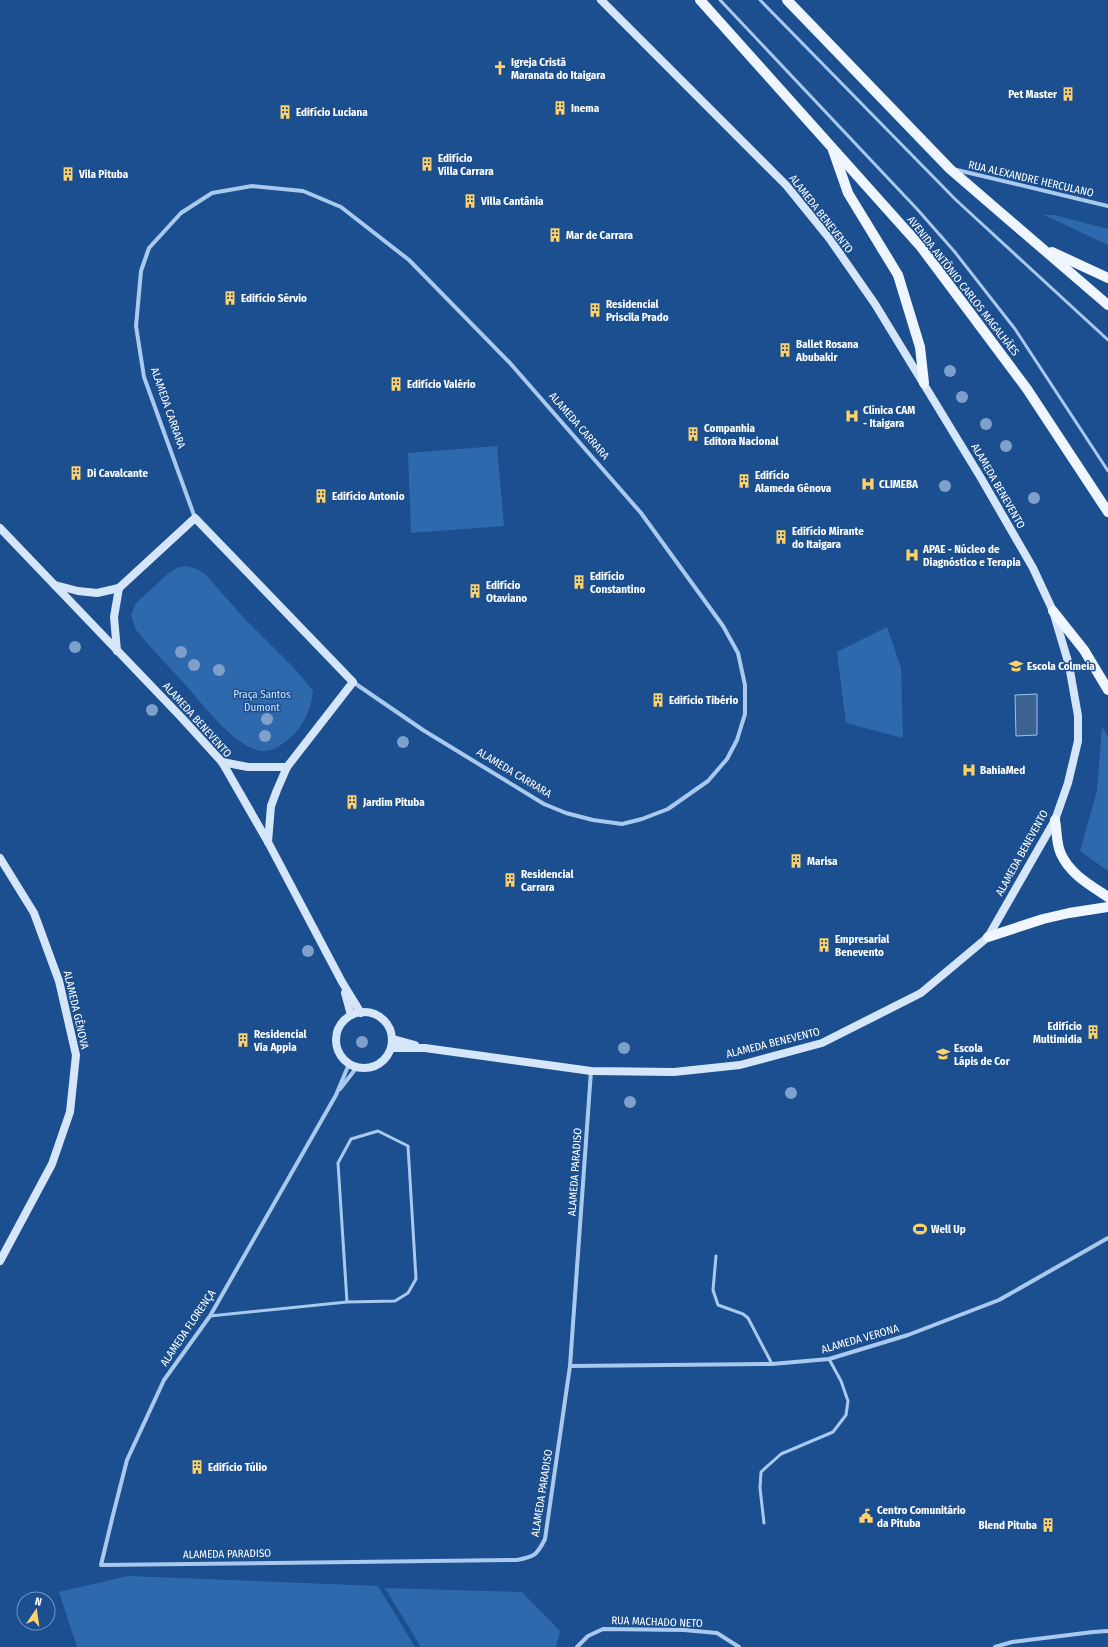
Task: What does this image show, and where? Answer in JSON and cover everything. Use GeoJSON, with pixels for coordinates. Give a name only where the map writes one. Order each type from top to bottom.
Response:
{"type":"FeatureCollection","features":[{"type":"Feature","properties":{"kind":"main road","name":"AVENIDA ANTÔNIO CARLOS MAGALHÃES"},"geometry":{"type":"LineString","coordinates":[[700,0],[921,247],[1027,389],[1108,512]]}},
{"type":"Feature","properties":{"kind":"main road"},"geometry":{"type":"LineString","coordinates":[[787,0],[950,169],[1108,305]]}},
{"type":"Feature","properties":{"kind":"main road"},"geometry":{"type":"LineString","coordinates":[[832,146],[848,193],[898,275],[920,347],[924,383]]}},
{"type":"Feature","properties":{"kind":"main road"},"geometry":{"type":"LineString","coordinates":[[1041,247],[1108,278]]}},
{"type":"Feature","properties":{"kind":"main road"},"geometry":{"type":"LineString","coordinates":[[1053,611],[1084,650],[1108,690]]}},
{"type":"Feature","properties":{"kind":"main road"},"geometry":{"type":"LineString","coordinates":[[1055,820],[1060,853],[1072,871],[1082,881],[1108,897]]}},
{"type":"Feature","properties":{"kind":"main road"},"geometry":{"type":"LineString","coordinates":[[988,937],[1043,919],[1108,907]]}},
{"type":"Feature","properties":{"kind":"street","name":"ALAMEDA BENEVENTO"},"geometry":{"type":"LineString","coordinates":[[393,1039],[425,1048],[591,1071],[674,1072],[732,1066],[822,1043],[921,993],[988,937],[1055,820],[1068,783],[1078,741],[1078,716],[1069,665],[1053,611],[1033,568],[982,478],[875,304],[829,238],[786,185],[601,0]]}},
{"type":"Feature","properties":{"kind":"street","name":"RUA ALEXANDRE HERCULANO"},"geometry":{"type":"LineString","coordinates":[[950,169],[1108,206]]}},
{"type":"Feature","properties":{"kind":"street","name":"ALAMEDA CARRARA"},"geometry":{"type":"LineString","coordinates":[[252,186],[303,191],[341,207],[409,260],[510,363],[640,514],[723,626],[738,654],[745,685],[745,714],[737,740],[727,759],[708,781],[668,809],[642,819],[622,824],[593,820],[566,813],[544,804],[423,730],[353,682],[195,518],[144,377],[136,326],[141,271],[149,248],[180,213],[212,193],[252,186]]}},
{"type":"Feature","properties":{"kind":"street"},"geometry":{"type":"LineString","coordinates":[[54,585],[78,591],[97,593],[119,588],[195,518]]}},
{"type":"Feature","properties":{"kind":"street","name":"ALAMEDA BENEVENTO"},"geometry":{"type":"LineString","coordinates":[[0,528],[222,762],[268,842],[360,1013]]}},
{"type":"Feature","properties":{"kind":"street"},"geometry":{"type":"LineString","coordinates":[[117,650],[114,617],[119,588]]}},
{"type":"Feature","properties":{"kind":"street"},"geometry":{"type":"LineString","coordinates":[[268,842],[272,806],[287,767],[353,682]]}},
{"type":"Feature","properties":{"kind":"street"},"geometry":{"type":"LineString","coordinates":[[222,762],[248,767],[287,767]]}},
{"type":"Feature","properties":{"kind":"street","name":"ALAMEDA GÊNOVA"},"geometry":{"type":"LineString","coordinates":[[0,858],[34,913],[59,981],[76,1055],[70,1112],[54,1156],[0,1261]]}},
{"type":"Feature","properties":{"kind":"street","name":"ALAMEDA BENEVENTO"},"geometry":{"type":"LineString","coordinates":[[342,982],[351,1015]]}},
{"type":"Feature","properties":{"kind":"street"},"geometry":{"type":"LineString","coordinates":[[360,1013],[370,1013],[378,1016],[386,1022],[391,1030],[393,1039],[392,1048],[388,1056],[375,1067],[357,1068],[342,1058],[337,1049],[336,1039],[338,1030],[344,1021],[351,1015],[360,1013]]}},
{"type":"Feature","properties":{"kind":"street","name":"ALAMEDA BENEVENTO"},"geometry":{"type":"LineString","coordinates":[[392,1048],[425,1048]]}},
{"type":"Feature","properties":{"kind":"street","name":"ALAMEDA FLORENÇA"},"geometry":{"type":"LineString","coordinates":[[101,1565],[112,1515],[127,1460],[164,1380],[210,1316],[336,1094],[349,1064]]}},
{"type":"Feature","properties":{"kind":"street","name":"ALAMEDA FLORENÇA"},"geometry":{"type":"LineString","coordinates":[[336,1094],[357,1068]]}},
{"type":"Feature","properties":{"kind":"street","name":"ALAMEDA PARADISO"},"geometry":{"type":"LineString","coordinates":[[101,1565],[517,1560],[531,1558],[539,1551],[545,1539],[570,1366],[591,1071]]}},
{"type":"Feature","properties":{"kind":"street","name":"ALAMEDA VERONA"},"geometry":{"type":"LineString","coordinates":[[570,1366],[772,1364],[829,1359],[908,1335],[999,1300],[1108,1238]]}},
{"type":"Feature","properties":{"kind":"street","name":"RUA MACHADO NETO"},"geometry":{"type":"LineString","coordinates":[[577,1647],[588,1636],[603,1629],[684,1630],[717,1633],[739,1647]]}},
{"type":"Feature","properties":{"kind":"street"},"geometry":{"type":"LineString","coordinates":[[996,1647],[1012,1642],[1093,1632],[1108,1632]]}},
{"type":"Feature","properties":{"kind":"lane"},"geometry":{"type":"LineString","coordinates":[[720,0],[917,209],[954,251],[1015,329],[1108,471]]}},
{"type":"Feature","properties":{"kind":"lane"},"geometry":{"type":"LineString","coordinates":[[760,0],[956,200],[1108,340]]}},
{"type":"Feature","properties":{"kind":"lane"},"geometry":{"type":"LineString","coordinates":[[210,1316],[347,1302],[395,1301],[408,1294],[416,1279],[408,1146],[378,1130],[350,1139],[338,1163],[347,1302]]}},
{"type":"Feature","properties":{"kind":"lane"},"geometry":{"type":"LineString","coordinates":[[716,1256],[713,1290],[718,1305],[743,1314],[748,1318],[772,1364]]}},
{"type":"Feature","properties":{"kind":"lane"},"geometry":{"type":"LineString","coordinates":[[764,1523],[760,1488],[761,1472],[781,1454],[833,1432],[846,1415],[848,1401],[841,1381],[829,1359]]}},
{"type":"Feature","properties":{"kind":"green space"},"geometry":{"type":"Polygon","coordinates":[[[1044,215],[1054,215],[1108,229],[1108,245],[1044,215]]]}},
{"type":"Feature","properties":{"kind":"green space"},"geometry":{"type":"Polygon","coordinates":[[[497,446],[504,526],[411,533],[408,453],[497,446]]]}},
{"type":"Feature","properties":{"kind":"green space","name":"Praça Santos Dumont"},"geometry":{"type":"Polygon","coordinates":[[[187,566],[197,569],[206,575],[242,616],[296,670],[313,691],[306,718],[289,739],[276,748],[262,751],[252,748],[241,742],[230,733],[219,723],[136,630],[131,615],[136,603],[169,573],[179,567],[187,566]]]}},
{"type":"Feature","properties":{"kind":"green space"},"geometry":{"type":"Polygon","coordinates":[[[887,627],[901,668],[903,738],[846,723],[837,652],[887,627]]]}},
{"type":"Feature","properties":{"kind":"green space"},"geometry":{"type":"Polygon","coordinates":[[[1102,726],[1108,737],[1108,871],[1080,851],[1097,791],[1102,726]]]}},
{"type":"Feature","properties":{"kind":"green space"},"geometry":{"type":"Polygon","coordinates":[[[128,1576],[378,1586],[415,1647],[77,1647],[59,1592],[128,1576]]]}},
{"type":"Feature","properties":{"kind":"green space"},"geometry":{"type":"Polygon","coordinates":[[[385,1588],[522,1592],[560,1631],[556,1647],[421,1647],[385,1588]]]}},
{"type":"Feature","properties":{"kind":"shaded area"},"geometry":{"type":"Polygon","coordinates":[[[1037,694],[1037,735],[1016,736],[1015,695],[1037,694]]]}},
{"type":"Feature","properties":{"kind":"place","name":"Igreja Cristã Maranata do Itaigara"},"geometry":{"type":"Point","coordinates":[500,68]}},
{"type":"Feature","properties":{"kind":"place","name":"Pet Master"},"geometry":{"type":"Point","coordinates":[1068,94]}},
{"type":"Feature","properties":{"kind":"place","name":"Inema"},"geometry":{"type":"Point","coordinates":[560,108]}},
{"type":"Feature","properties":{"kind":"place","name":"Edifício Luciana"},"geometry":{"type":"Point","coordinates":[285,112]}},
{"type":"Feature","properties":{"kind":"place","name":"Edifício Villa Carrara"},"geometry":{"type":"Point","coordinates":[427,164]}},
{"type":"Feature","properties":{"kind":"place","name":"Vila Pituba"},"geometry":{"type":"Point","coordinates":[68,174]}},
{"type":"Feature","properties":{"kind":"place","name":"Villa Cantânia"},"geometry":{"type":"Point","coordinates":[470,201]}},
{"type":"Feature","properties":{"kind":"place","name":"Mar de Carrara"},"geometry":{"type":"Point","coordinates":[555,235]}},
{"type":"Feature","properties":{"kind":"place","name":"Edifício Sérvio"},"geometry":{"type":"Point","coordinates":[230,298]}},
{"type":"Feature","properties":{"kind":"place","name":"Residencial Priscila Prado"},"geometry":{"type":"Point","coordinates":[595,310]}},
{"type":"Feature","properties":{"kind":"place","name":"Ballet Rosana Abubakir"},"geometry":{"type":"Point","coordinates":[785,350]}},
{"type":"Feature","properties":{"kind":"place","name":"Edifício Valério"},"geometry":{"type":"Point","coordinates":[396,384]}},
{"type":"Feature","properties":{"kind":"place","name":"Clínica CAM - Itaigara"},"geometry":{"type":"Point","coordinates":[852,416]}},
{"type":"Feature","properties":{"kind":"place","name":"Companhia Editora Nacional"},"geometry":{"type":"Point","coordinates":[693,434]}},
{"type":"Feature","properties":{"kind":"place","name":"Di Cavalcante"},"geometry":{"type":"Point","coordinates":[76,473]}},
{"type":"Feature","properties":{"kind":"place","name":"Edifício Alameda Gênova"},"geometry":{"type":"Point","coordinates":[744,481]}},
{"type":"Feature","properties":{"kind":"place","name":"CLIMEBA"},"geometry":{"type":"Point","coordinates":[868,484]}},
{"type":"Feature","properties":{"kind":"place","name":"Edifício Antonio"},"geometry":{"type":"Point","coordinates":[321,496]}},
{"type":"Feature","properties":{"kind":"place","name":"Edifício Mirante do Itaigara"},"geometry":{"type":"Point","coordinates":[781,537]}},
{"type":"Feature","properties":{"kind":"place","name":"APAE - Núcleo de Diagnóstico e Terapia"},"geometry":{"type":"Point","coordinates":[912,555]}},
{"type":"Feature","properties":{"kind":"place","name":"Edifício Constantino"},"geometry":{"type":"Point","coordinates":[579,582]}},
{"type":"Feature","properties":{"kind":"place","name":"Edifício Otaviano"},"geometry":{"type":"Point","coordinates":[475,591]}},
{"type":"Feature","properties":{"kind":"place","name":"Escola Colmeia"},"geometry":{"type":"Point","coordinates":[1016,666]}},
{"type":"Feature","properties":{"kind":"place","name":"Edifício Tibério"},"geometry":{"type":"Point","coordinates":[658,700]}},
{"type":"Feature","properties":{"kind":"place","name":"BahiaMed"},"geometry":{"type":"Point","coordinates":[969,770]}},
{"type":"Feature","properties":{"kind":"place","name":"Jardim Pituba"},"geometry":{"type":"Point","coordinates":[352,802]}},
{"type":"Feature","properties":{"kind":"place","name":"Marisa"},"geometry":{"type":"Point","coordinates":[796,861]}},
{"type":"Feature","properties":{"kind":"place","name":"Residencial Carrara"},"geometry":{"type":"Point","coordinates":[510,880]}},
{"type":"Feature","properties":{"kind":"place","name":"Empresarial Benevento"},"geometry":{"type":"Point","coordinates":[824,945]}},
{"type":"Feature","properties":{"kind":"place","name":"Edifício Multimidia"},"geometry":{"type":"Point","coordinates":[1093,1032]}},
{"type":"Feature","properties":{"kind":"place","name":"Residencial Via Appia"},"geometry":{"type":"Point","coordinates":[243,1040]}},
{"type":"Feature","properties":{"kind":"place","name":"Escola Lápis de Cor"},"geometry":{"type":"Point","coordinates":[943,1054]}},
{"type":"Feature","properties":{"kind":"place","name":"Well Up"},"geometry":{"type":"Point","coordinates":[920,1229]}},
{"type":"Feature","properties":{"kind":"place","name":"Edifício Túlio"},"geometry":{"type":"Point","coordinates":[197,1467]}},
{"type":"Feature","properties":{"kind":"place","name":"Centro Comunitário da Pituba"},"geometry":{"type":"Point","coordinates":[866,1516]}},
{"type":"Feature","properties":{"kind":"place","name":"Blend Pituba"},"geometry":{"type":"Point","coordinates":[1048,1525]}}]}
